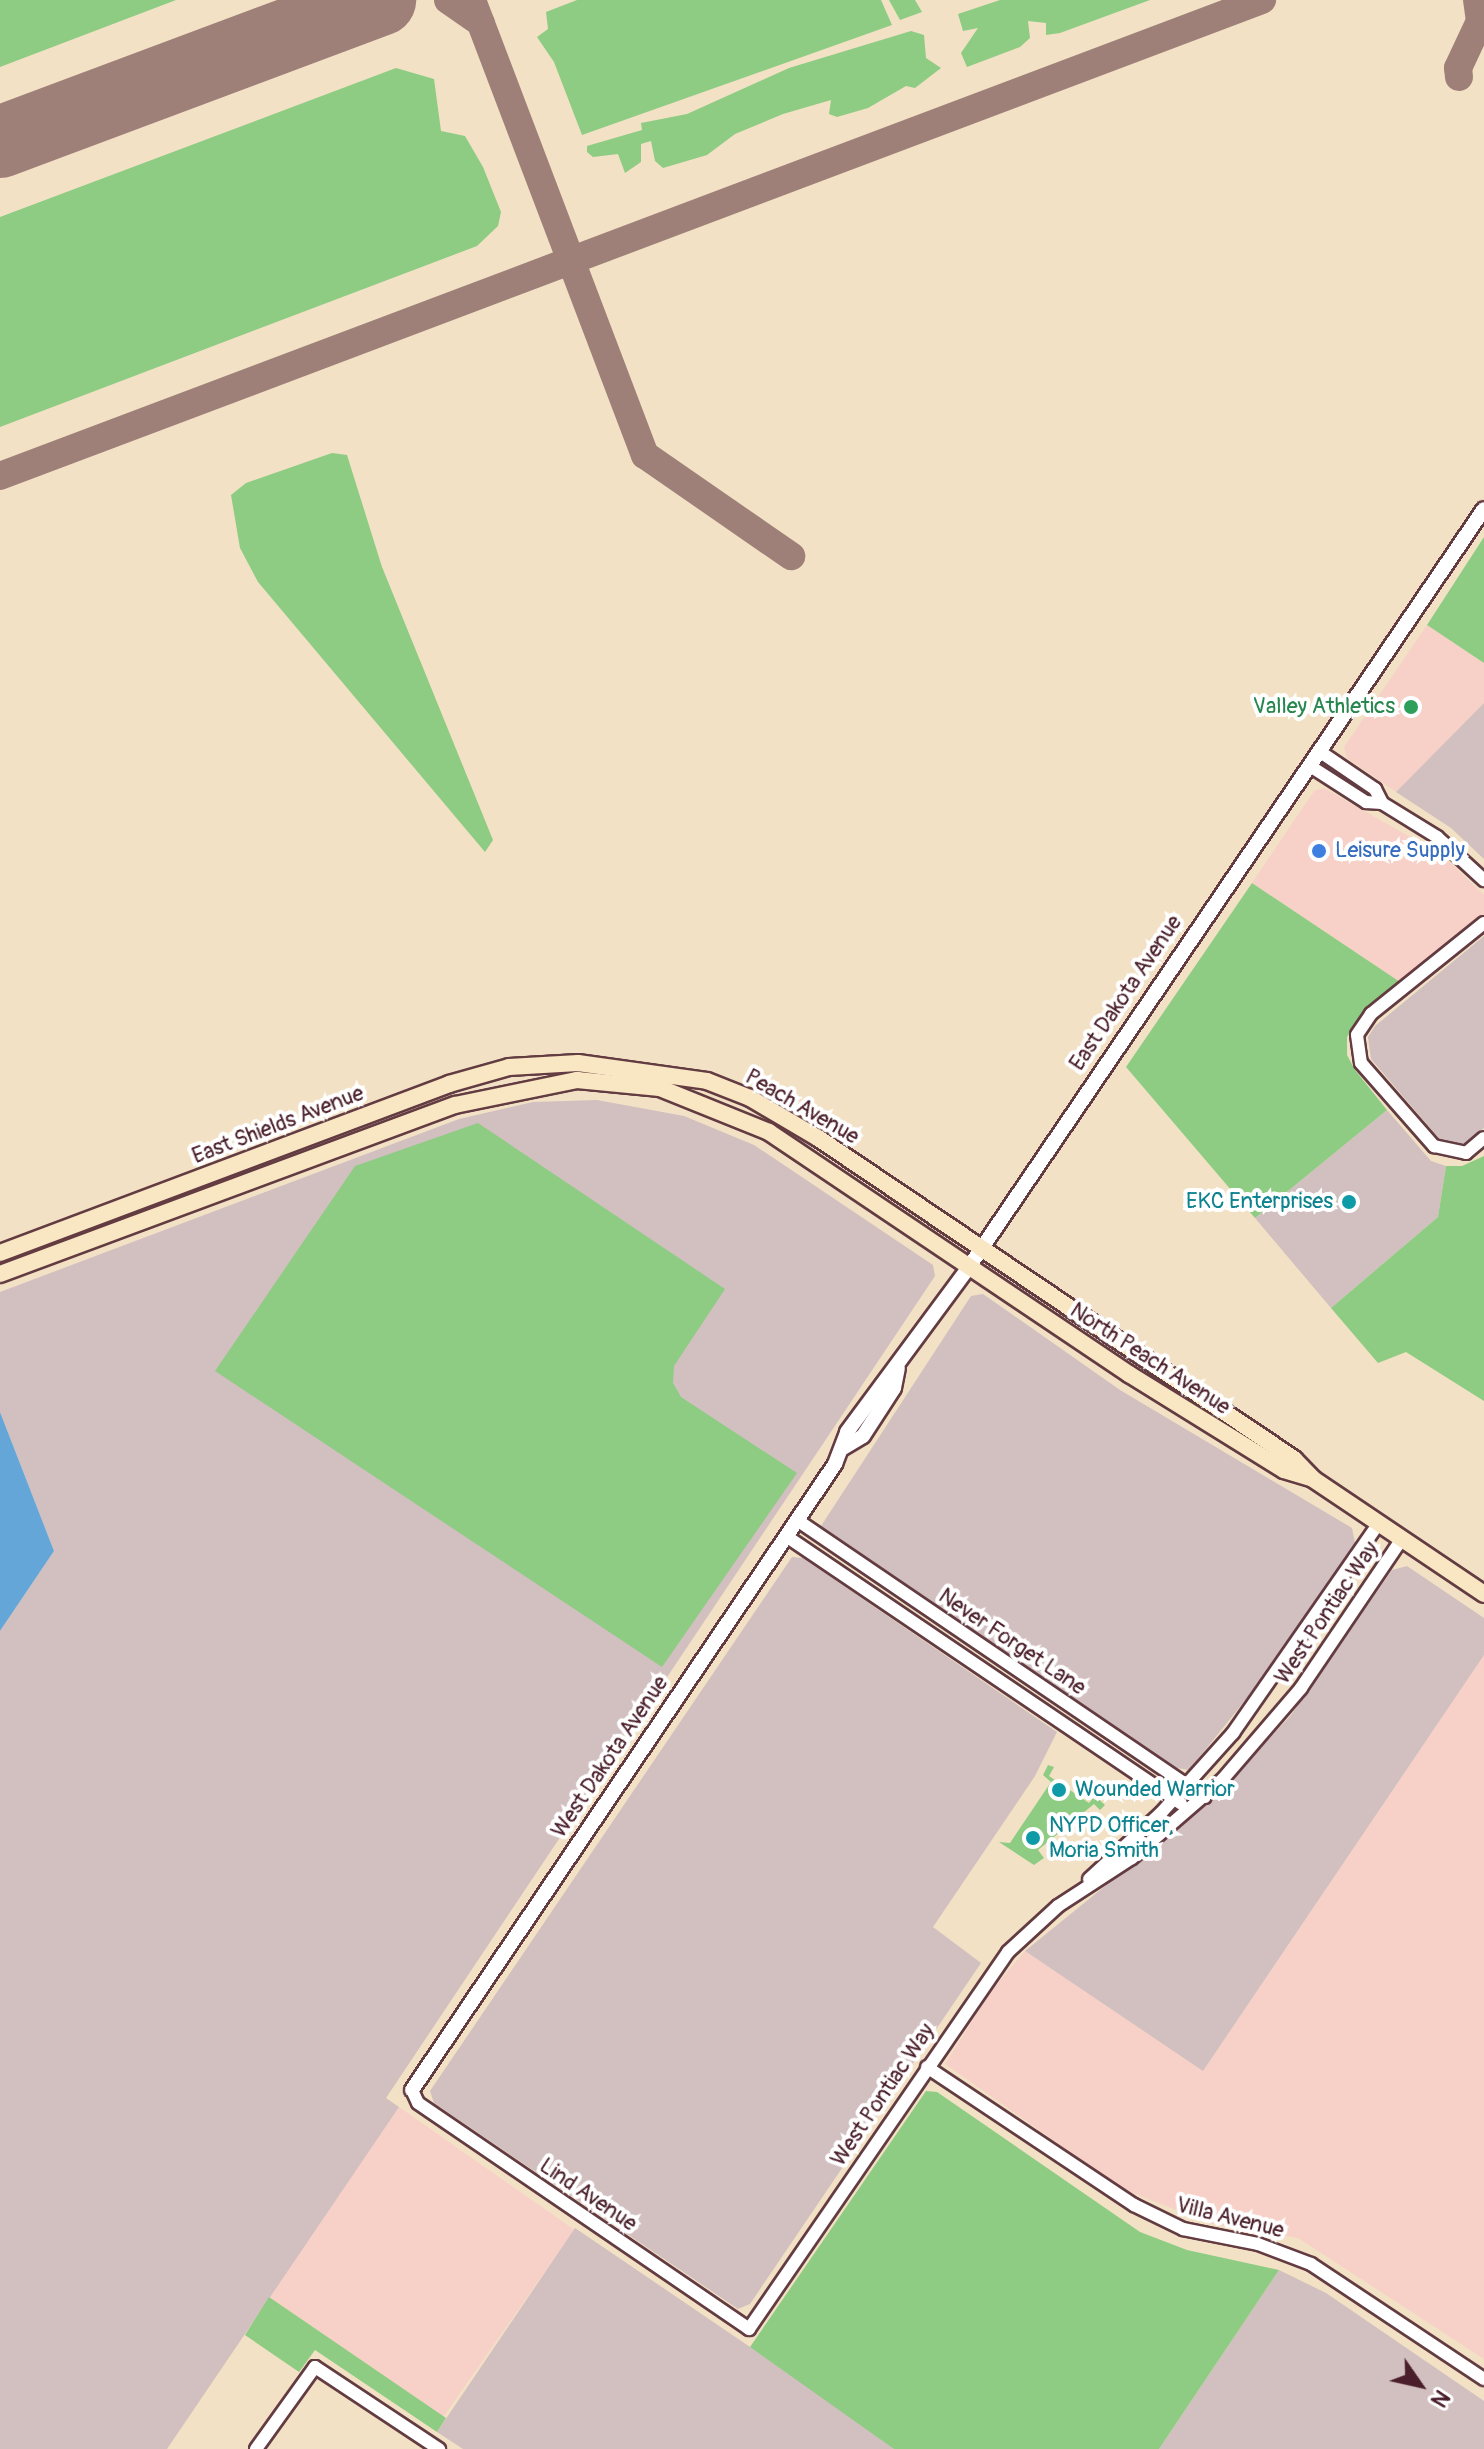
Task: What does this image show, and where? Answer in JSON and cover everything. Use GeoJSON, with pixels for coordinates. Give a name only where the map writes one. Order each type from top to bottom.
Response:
{"type":"FeatureCollection","features":[{"type":"Feature","properties":{"kind":"main road","name":"Peach Avenue"},"geometry":{"type":"LineString","coordinates":[[578,1063],[663,1071],[750,1098],[981,1248]]}},
{"type":"Feature","properties":{"kind":"main road","name":"East Shields Avenue"},"geometry":{"type":"LineString","coordinates":[[0,1253],[404,1101],[509,1067],[578,1063]]}},
{"type":"Feature","properties":{"kind":"main road","name":"East Shields Avenue"},"geometry":{"type":"LineString","coordinates":[[0,1274],[413,1122],[511,1090],[577,1080],[660,1088],[769,1132],[969,1267]]}},
{"type":"Feature","properties":{"kind":"main road"},"geometry":{"type":"LineString","coordinates":[[404,1101],[413,1122]]}},
{"type":"Feature","properties":{"kind":"main road","name":"North Peach Avenue"},"geometry":{"type":"LineString","coordinates":[[981,1248],[1281,1450],[1313,1479],[1484,1594]]}},
{"type":"Feature","properties":{"kind":"main road","name":"North Peach Avenue"},"geometry":{"type":"LineString","coordinates":[[969,1267],[1284,1470],[1313,1479]]}},
{"type":"Feature","properties":{"kind":"street","name":"East Dakota Avenue"},"geometry":{"type":"LineString","coordinates":[[981,1248],[1484,509]]}},
{"type":"Feature","properties":{"kind":"street"},"geometry":{"type":"LineString","coordinates":[[1319,751],[1375,789],[1382,803]]}},
{"type":"Feature","properties":{"kind":"street"},"geometry":{"type":"LineString","coordinates":[[1310,766],[1366,802],[1382,803],[1437,837],[1484,880]]}},
{"type":"Feature","properties":{"kind":"street"},"geometry":{"type":"LineString","coordinates":[[1484,923],[1371,1014],[1357,1035],[1361,1063],[1434,1146],[1466,1153],[1484,1138]]}},
{"type":"Feature","properties":{"kind":"street","name":"West Dakota Avenue"},"geometry":{"type":"LineString","coordinates":[[412,2090],[843,1448],[863,1436],[894,1388],[898,1368],[981,1248]]}},
{"type":"Feature","properties":{"kind":"street","name":"Never Forget Lane"},"geometry":{"type":"LineString","coordinates":[[797,1520],[1205,1797]]}},
{"type":"Feature","properties":{"kind":"street","name":"West Pontiac Way"},"geometry":{"type":"LineString","coordinates":[[749,2329],[1008,1952],[1175,1799],[1278,1673],[1379,1523]]}},
{"type":"Feature","properties":{"kind":"street","name":"Never Forget Lane"},"geometry":{"type":"LineString","coordinates":[[786,1536],[1191,1809]]}},
{"type":"Feature","properties":{"kind":"street","name":"West Pontiac Way"},"geometry":{"type":"LineString","coordinates":[[1069,1898],[1132,1858],[1205,1797],[1281,1715],[1402,1539]]}},
{"type":"Feature","properties":{"kind":"street","name":"Villa Avenue"},"geometry":{"type":"LineString","coordinates":[[927,2067],[1134,2205],[1183,2229],[1258,2244],[1311,2264],[1484,2379]]}},
{"type":"Feature","properties":{"kind":"street","name":"Lind Avenue"},"geometry":{"type":"LineString","coordinates":[[412,2090],[418,2103],[749,2329]]}},
{"type":"Feature","properties":{"kind":"street"},"geometry":{"type":"LineString","coordinates":[[256,2449],[315,2367],[433,2447]]}},
{"type":"Feature","properties":{"kind":"shaded area"},"geometry":{"type":"Polygon","coordinates":[[[1427,625],[1484,663],[1484,703],[1396,792],[1347,758],[1344,747],[1427,625]]]}},
{"type":"Feature","properties":{"kind":"shaded area"},"geometry":{"type":"Polygon","coordinates":[[[1484,703],[1484,859],[1451,828],[1396,792],[1484,703]]]}},
{"type":"Feature","properties":{"kind":"shaded area"},"geometry":{"type":"Polygon","coordinates":[[[1324,788],[1442,855],[1484,895],[1484,914],[1400,982],[1252,883],[1314,791],[1324,788]]]}},
{"type":"Feature","properties":{"kind":"shaded area"},"geometry":{"type":"Polygon","coordinates":[[[1484,936],[1484,1128],[1465,1143],[1443,1143],[1371,1059],[1368,1037],[1375,1026],[1484,936]]]}},
{"type":"Feature","properties":{"kind":"shaded area"},"geometry":{"type":"Polygon","coordinates":[[[597,1100],[684,1116],[754,1145],[933,1265],[935,1276],[386,2098],[399,2107],[167,2449],[0,2449],[0,1631],[54,1551],[0,1412],[0,1292],[459,1119],[533,1102],[597,1100]]]}},
{"type":"Feature","properties":{"kind":"shaded area"},"geometry":{"type":"Polygon","coordinates":[[[1387,1110],[1431,1161],[1446,1166],[1438,1217],[1331,1308],[1255,1218],[1387,1110]]]}},
{"type":"Feature","properties":{"kind":"shaded area"},"geometry":{"type":"Polygon","coordinates":[[[983,1294],[1120,1390],[1352,1528],[1355,1543],[1284,1652],[1189,1770],[1177,1768],[821,1526],[971,1296],[983,1294]]]}},
{"type":"Feature","properties":{"kind":"shaded area"},"geometry":{"type":"Polygon","coordinates":[[[792,1557],[803,1558],[1057,1732],[1035,1776],[933,1927],[981,1963],[750,2304],[738,2309],[434,2103],[430,2091],[792,1557]]]}},
{"type":"Feature","properties":{"kind":"shaded area"},"geometry":{"type":"Polygon","coordinates":[[[1407,1566],[1484,1618],[1484,1655],[1203,2071],[1025,1951],[1216,1796],[1291,1715],[1392,1570],[1407,1566]]]}},
{"type":"Feature","properties":{"kind":"shaded area"},"geometry":{"type":"Polygon","coordinates":[[[1484,1655],[1484,2359],[1298,2238],[1212,2224],[1123,2189],[945,2064],[991,1991],[1025,1951],[1203,2071],[1484,1655]]]}},
{"type":"Feature","properties":{"kind":"shaded area"},"geometry":{"type":"Polygon","coordinates":[[[399,2107],[574,2230],[442,2418],[267,2295],[399,2107]]]}},
{"type":"Feature","properties":{"kind":"shaded area"},"geometry":{"type":"Polygon","coordinates":[[[575,2228],[837,2406],[894,2449],[463,2449],[437,2432],[575,2228]]]}},
{"type":"Feature","properties":{"kind":"shaded area"},"geometry":{"type":"Polygon","coordinates":[[[1279,2270],[1326,2293],[1484,2401],[1484,2449],[1159,2449],[1279,2270]]]}},
{"type":"Feature","properties":{"kind":"green space"},"geometry":{"type":"Polygon","coordinates":[[[0,0],[176,0],[0,67],[0,0]]]}},
{"type":"Feature","properties":{"kind":"green space"},"geometry":{"type":"Polygon","coordinates":[[[577,0],[881,0],[892,25],[582,135],[554,62],[537,37],[548,29],[546,12],[577,0]]]}},
{"type":"Feature","properties":{"kind":"green space"},"geometry":{"type":"Polygon","coordinates":[[[889,0],[915,0],[922,12],[900,20],[889,0]]]}},
{"type":"Feature","properties":{"kind":"green space"},"geometry":{"type":"Polygon","coordinates":[[[1000,0],[1150,0],[1060,33],[1046,35],[1046,23],[1028,21],[1030,38],[1020,47],[967,67],[961,53],[978,28],[963,31],[958,14],[1000,0]]]}},
{"type":"Feature","properties":{"kind":"green space"},"geometry":{"type":"Polygon","coordinates":[[[911,31],[924,35],[926,58],[941,68],[915,88],[906,86],[868,108],[837,117],[829,114],[831,100],[783,114],[735,134],[707,155],[663,168],[655,161],[651,141],[641,144],[641,162],[625,173],[618,154],[593,157],[587,152],[587,146],[642,130],[641,123],[687,114],[789,68],[911,31]]]}},
{"type":"Feature","properties":{"kind":"green space"},"geometry":{"type":"Polygon","coordinates":[[[396,68],[434,79],[441,131],[465,136],[483,167],[501,212],[498,226],[477,246],[0,427],[0,217],[396,68]]]}},
{"type":"Feature","properties":{"kind":"green space"},"geometry":{"type":"Polygon","coordinates":[[[332,453],[347,455],[382,567],[493,840],[485,852],[258,582],[240,548],[231,495],[246,483],[332,453]]]}},
{"type":"Feature","properties":{"kind":"green space"},"geometry":{"type":"Polygon","coordinates":[[[1484,537],[1484,663],[1427,625],[1484,537]]]}},
{"type":"Feature","properties":{"kind":"green space"},"geometry":{"type":"Polygon","coordinates":[[[1252,883],[1400,982],[1365,1010],[1347,1037],[1347,1055],[1355,1070],[1387,1110],[1255,1218],[1126,1067],[1252,883]]]}},
{"type":"Feature","properties":{"kind":"green space"},"geometry":{"type":"Polygon","coordinates":[[[478,1123],[725,1289],[674,1366],[673,1383],[681,1397],[797,1473],[662,1667],[215,1371],[355,1166],[478,1123]]]}},
{"type":"Feature","properties":{"kind":"green space"},"geometry":{"type":"Polygon","coordinates":[[[1484,1156],[1484,1401],[1406,1352],[1378,1363],[1331,1308],[1438,1217],[1446,1166],[1462,1166],[1484,1156]]]}},
{"type":"Feature","properties":{"kind":"green space"},"geometry":{"type":"Polygon","coordinates":[[[1048,1765],[1054,1767],[1049,1776],[1089,1803],[1095,1796],[1105,1805],[1100,1810],[1094,1804],[1038,1850],[1044,1858],[1034,1865],[999,1842],[1010,1843],[1051,1782],[1043,1775],[1048,1765]]]}},
{"type":"Feature","properties":{"kind":"green space"},"geometry":{"type":"Polygon","coordinates":[[[926,2091],[937,2092],[1140,2232],[1187,2250],[1279,2270],[1159,2449],[894,2449],[750,2347],[926,2091]]]}},
{"type":"Feature","properties":{"kind":"green space"},"geometry":{"type":"Polygon","coordinates":[[[269,2297],[446,2418],[437,2432],[315,2350],[299,2372],[245,2335],[269,2297]]]}},
{"type":"Feature","properties":{"kind":"water"},"geometry":{"type":"Polygon","coordinates":[[[0,1412],[54,1551],[0,1631],[0,1412]]]}},
{"type":"Feature","properties":{"kind":"taxiway"},"geometry":{"type":"LineString","coordinates":[[448,0],[481,23]]}},
{"type":"Feature","properties":{"kind":"taxiway"},"geometry":{"type":"LineString","coordinates":[[472,0],[645,455],[791,556]]}},
{"type":"Feature","properties":{"kind":"taxiway"},"geometry":{"type":"LineString","coordinates":[[0,476],[1262,0]]}},
{"type":"Feature","properties":{"kind":"taxiway"},"geometry":{"type":"LineString","coordinates":[[1459,77],[1458,68],[1480,21],[1477,0]]}},
{"type":"Feature","properties":{"kind":"runway"},"geometry":{"type":"LineString","coordinates":[[0,142],[380,0]]}},
{"type":"Feature","properties":{"kind":"place","name":"Valley Athletics"},"geometry":{"type":"Point","coordinates":[1411,707]}},
{"type":"Feature","properties":{"kind":"place","name":"Leisure Supply"},"geometry":{"type":"Point","coordinates":[1319,851]}},
{"type":"Feature","properties":{"kind":"place","name":"EKC Enterprises"},"geometry":{"type":"Point","coordinates":[1349,1202]}},
{"type":"Feature","properties":{"kind":"place","name":"Wounded Warrior"},"geometry":{"type":"Point","coordinates":[1059,1790]}},
{"type":"Feature","properties":{"kind":"place","name":"NYPD Officer, Moria Smith"},"geometry":{"type":"Point","coordinates":[1033,1838]}}]}
